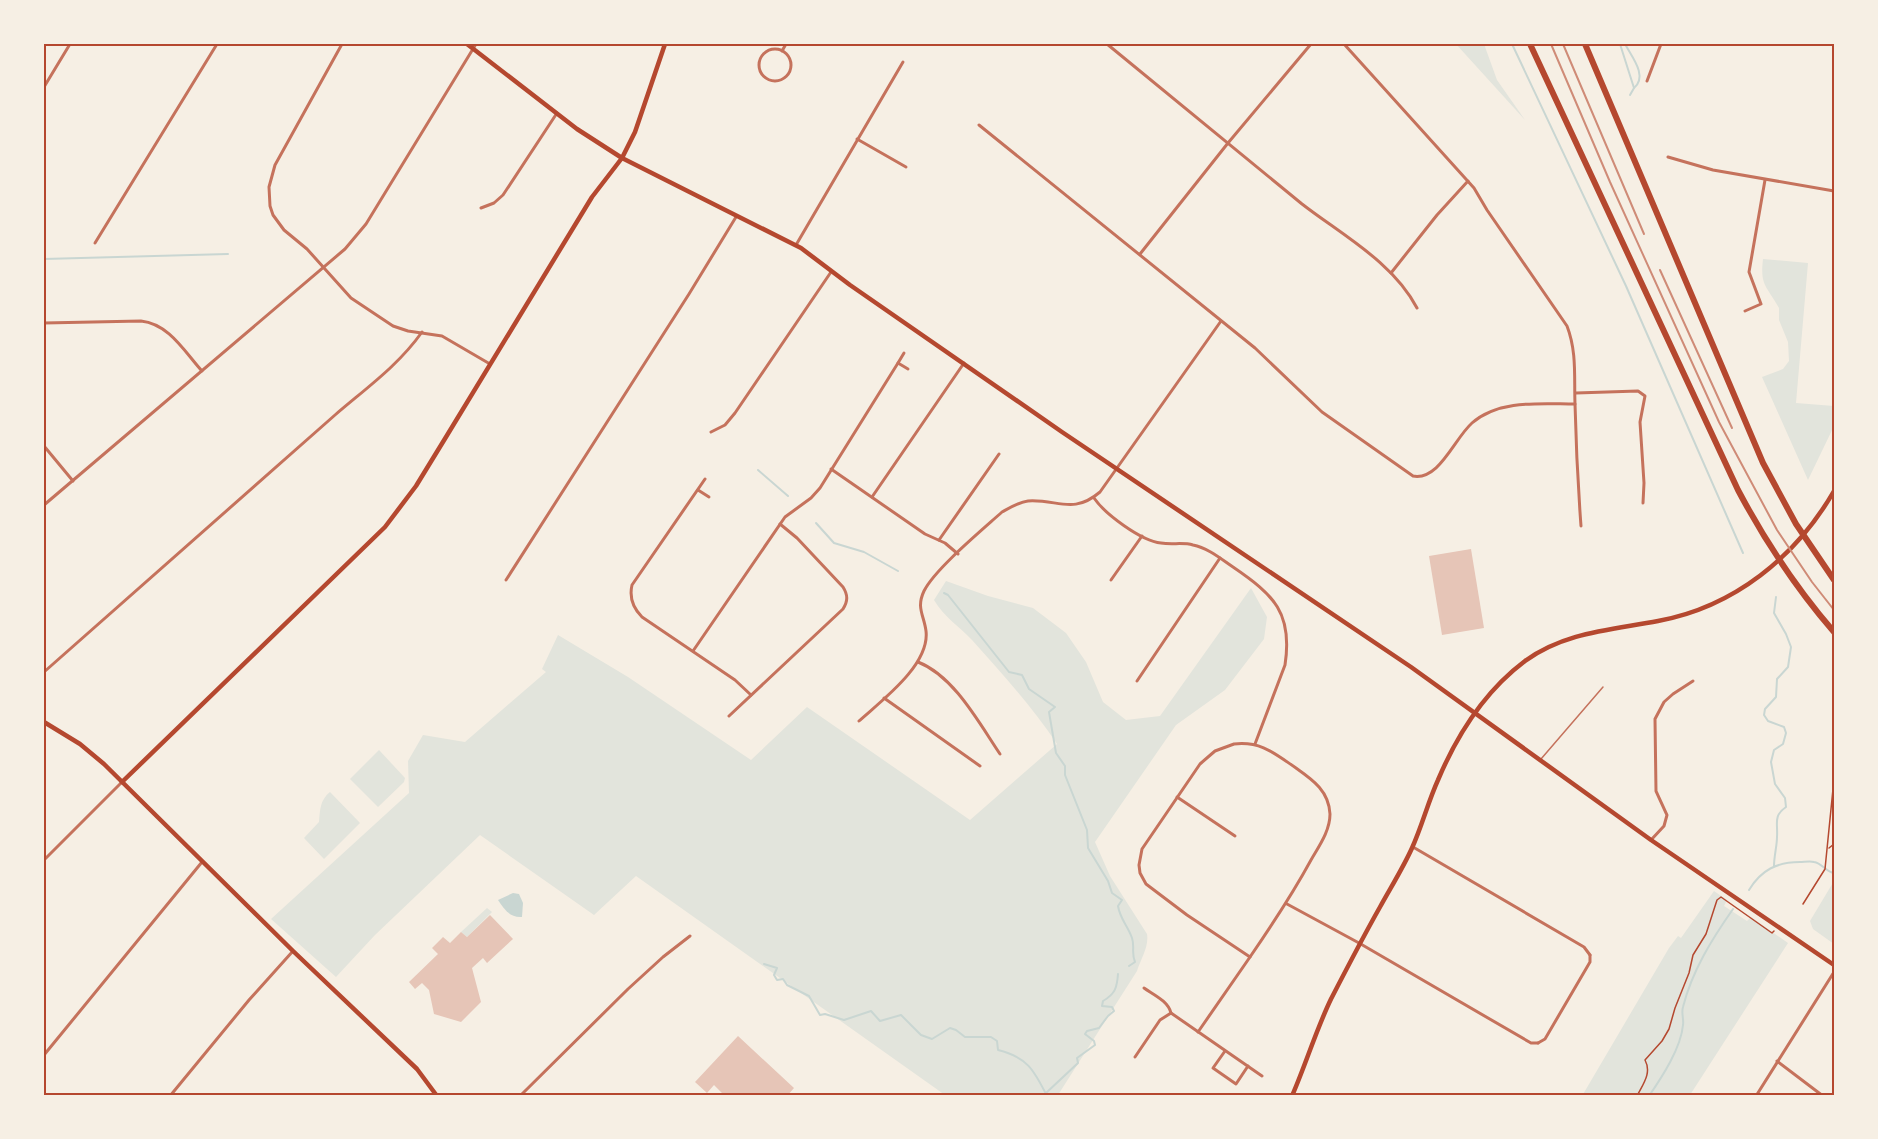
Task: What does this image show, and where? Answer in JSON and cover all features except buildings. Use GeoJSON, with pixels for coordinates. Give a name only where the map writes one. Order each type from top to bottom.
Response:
{"type":"FeatureCollection","features":[{"type":"Feature","properties":{"kind":"highway"},"geometry":{"type":"LineString","coordinates":[[1530,44],[1742,498],[1782,566],[1834,632]]}},
{"type":"Feature","properties":{"kind":"highway"},"geometry":{"type":"LineString","coordinates":[[1585,44],[1763,463],[1796,524],[1834,580]]}},
{"type":"Feature","properties":{"kind":"main road"},"geometry":{"type":"LineString","coordinates":[[467,44],[474,46],[588,137],[622,158],[796,245],[1117,469],[1280,577],[1651,840],[1834,965]]}},
{"type":"Feature","properties":{"kind":"main road"},"geometry":{"type":"LineString","coordinates":[[122,782],[385,527],[416,486],[592,197],[622,158],[635,132],[665,44]]}},
{"type":"Feature","properties":{"kind":"main road"},"geometry":{"type":"LineString","coordinates":[[1292,1095],[1329,1002],[1413,847],[1438,779],[1474,714],[1486,698],[1512,671],[1552,645],[1584,633],[1661,621],[1697,610],[1756,580],[1795,545],[1822,512],[1834,491]]}},
{"type":"Feature","properties":{"kind":"main road"},"geometry":{"type":"LineString","coordinates":[[44,722],[80,744],[122,782],[293,951],[417,1069],[436,1095]]}},
{"type":"Feature","properties":{"kind":"street"},"geometry":{"type":"LineString","coordinates":[[44,87],[70,44]]}},
{"type":"Feature","properties":{"kind":"street"},"geometry":{"type":"LineString","coordinates":[[95,243],[217,44]]}},
{"type":"Feature","properties":{"kind":"street"},"geometry":{"type":"LineString","coordinates":[[342,44],[275,165],[268,187],[270,206],[278,223],[307,249],[339,288],[365,309],[393,326],[408,331],[442,336],[490,364]]}},
{"type":"Feature","properties":{"kind":"street"},"geometry":{"type":"LineString","coordinates":[[782,51],[786,44]]}},
{"type":"Feature","properties":{"kind":"street"},"geometry":{"type":"LineString","coordinates":[[1107,44],[1391,273],[1409,294],[1417,308]]}},
{"type":"Feature","properties":{"kind":"street"},"geometry":{"type":"LineString","coordinates":[[1140,255],[1228,143],[1311,44]]}},
{"type":"Feature","properties":{"kind":"street"},"geometry":{"type":"LineString","coordinates":[[1344,44],[1468,181],[1567,326],[1574,348],[1581,526]]}},
{"type":"Feature","properties":{"kind":"street"},"geometry":{"type":"LineString","coordinates":[[1647,81],[1661,44]]}},
{"type":"Feature","properties":{"kind":"street"},"geometry":{"type":"LineString","coordinates":[[44,505],[345,249],[366,224],[474,46]]}},
{"type":"Feature","properties":{"kind":"street"},"geometry":{"type":"LineString","coordinates":[[771,50],[782,51],[791,62],[789,72],[781,80],[767,78],[759,66],[762,56],[771,50]]}},
{"type":"Feature","properties":{"kind":"street"},"geometry":{"type":"LineString","coordinates":[[796,245],[903,62]]}},
{"type":"Feature","properties":{"kind":"street"},"geometry":{"type":"LineString","coordinates":[[481,208],[494,203],[503,195],[557,113]]}},
{"type":"Feature","properties":{"kind":"street"},"geometry":{"type":"LineString","coordinates":[[979,124],[1262,354],[1336,423],[1413,476],[1424,477],[1434,471],[1470,424],[1486,413],[1511,406],[1575,404]]}},
{"type":"Feature","properties":{"kind":"street"},"geometry":{"type":"LineString","coordinates":[[857,139],[906,167]]}},
{"type":"Feature","properties":{"kind":"street"},"geometry":{"type":"LineString","coordinates":[[1668,156],[1713,170],[1834,191]]}},
{"type":"Feature","properties":{"kind":"street"},"geometry":{"type":"LineString","coordinates":[[1745,310],[1761,304],[1749,272],[1765,180]]}},
{"type":"Feature","properties":{"kind":"street"},"geometry":{"type":"LineString","coordinates":[[1391,273],[1437,215],[1468,181]]}},
{"type":"Feature","properties":{"kind":"street"},"geometry":{"type":"LineString","coordinates":[[506,580],[737,215]]}},
{"type":"Feature","properties":{"kind":"street"},"geometry":{"type":"LineString","coordinates":[[711,432],[725,425],[735,412],[832,272]]}},
{"type":"Feature","properties":{"kind":"street"},"geometry":{"type":"LineString","coordinates":[[44,323],[141,321],[154,324],[168,332],[202,371]]}},
{"type":"Feature","properties":{"kind":"street"},"geometry":{"type":"LineString","coordinates":[[859,721],[909,675],[918,662],[926,632],[921,615],[923,594],[934,577],[1002,512],[1020,503],[1036,501],[1056,505],[1074,505],[1094,498],[1101,492],[1221,321]]}},
{"type":"Feature","properties":{"kind":"street"},"geometry":{"type":"LineString","coordinates":[[44,672],[380,378],[407,353],[422,332]]}},
{"type":"Feature","properties":{"kind":"street"},"geometry":{"type":"LineString","coordinates":[[693,651],[780,524],[791,512],[816,494],[904,353]]}},
{"type":"Feature","properties":{"kind":"street"},"geometry":{"type":"LineString","coordinates":[[898,363],[908,369]]}},
{"type":"Feature","properties":{"kind":"street"},"geometry":{"type":"LineString","coordinates":[[872,497],[964,363]]}},
{"type":"Feature","properties":{"kind":"street"},"geometry":{"type":"LineString","coordinates":[[1576,393],[1638,391],[1645,396],[1640,423],[1643,503]]}},
{"type":"Feature","properties":{"kind":"street"},"geometry":{"type":"LineString","coordinates":[[44,446],[73,481]]}},
{"type":"Feature","properties":{"kind":"street"},"geometry":{"type":"LineString","coordinates":[[939,540],[999,454]]}},
{"type":"Feature","properties":{"kind":"street"},"geometry":{"type":"LineString","coordinates":[[831,470],[925,534],[950,546],[958,554]]}},
{"type":"Feature","properties":{"kind":"street"},"geometry":{"type":"LineString","coordinates":[[705,479],[632,585],[633,605],[639,614],[735,680],[751,695]]}},
{"type":"Feature","properties":{"kind":"street"},"geometry":{"type":"LineString","coordinates":[[698,490],[709,497]]}},
{"type":"Feature","properties":{"kind":"street"},"geometry":{"type":"LineString","coordinates":[[1094,498],[1105,511],[1142,536],[1160,543],[1192,544],[1220,558],[1261,587],[1276,604],[1285,624],[1287,639],[1285,665],[1255,744]]}},
{"type":"Feature","properties":{"kind":"street"},"geometry":{"type":"LineString","coordinates":[[729,716],[843,609],[848,600],[843,587],[797,538],[780,524]]}},
{"type":"Feature","properties":{"kind":"street"},"geometry":{"type":"LineString","coordinates":[[1111,580],[1142,536]]}},
{"type":"Feature","properties":{"kind":"street"},"geometry":{"type":"LineString","coordinates":[[1137,681],[1220,558]]}},
{"type":"Feature","properties":{"kind":"street"},"geometry":{"type":"LineString","coordinates":[[918,662],[933,669],[962,699],[1000,754]]}},
{"type":"Feature","properties":{"kind":"street"},"geometry":{"type":"LineString","coordinates":[[1651,840],[1664,826],[1667,815],[1656,791],[1655,719],[1664,702],[1693,681]]}},
{"type":"Feature","properties":{"kind":"street"},"geometry":{"type":"LineString","coordinates":[[885,698],[980,766]]}},
{"type":"Feature","properties":{"kind":"street"},"geometry":{"type":"LineString","coordinates":[[1198,1032],[1287,904],[1325,834],[1330,815],[1323,790],[1317,783],[1270,750],[1255,744],[1234,744],[1215,752],[1200,764],[1142,849],[1140,873],[1146,884],[1186,915],[1250,957]]}},
{"type":"Feature","properties":{"kind":"street"},"geometry":{"type":"LineString","coordinates":[[44,860],[122,782]]}},
{"type":"Feature","properties":{"kind":"street"},"geometry":{"type":"LineString","coordinates":[[1177,797],[1235,836]]}},
{"type":"Feature","properties":{"kind":"street"},"geometry":{"type":"LineString","coordinates":[[1287,904],[1531,1043],[1538,1043],[1545,1039],[1590,962],[1590,954],[1584,947],[1413,847]]}},
{"type":"Feature","properties":{"kind":"street"},"geometry":{"type":"LineString","coordinates":[[44,1055],[203,862]]}},
{"type":"Feature","properties":{"kind":"street"},"geometry":{"type":"LineString","coordinates":[[520,1095],[654,965],[690,936]]}},
{"type":"Feature","properties":{"kind":"street"},"geometry":{"type":"LineString","coordinates":[[170,1095],[293,951]]}},
{"type":"Feature","properties":{"kind":"street"},"geometry":{"type":"LineString","coordinates":[[1590,954],[1596,953]]}},
{"type":"Feature","properties":{"kind":"street"},"geometry":{"type":"LineString","coordinates":[[1756,1095],[1834,972]]}},
{"type":"Feature","properties":{"kind":"street"},"geometry":{"type":"LineString","coordinates":[[1144,988],[1164,1002],[1171,1013],[1262,1076]]}},
{"type":"Feature","properties":{"kind":"street"},"geometry":{"type":"LineString","coordinates":[[1135,1057],[1160,1020],[1171,1013]]}},
{"type":"Feature","properties":{"kind":"street"},"geometry":{"type":"LineString","coordinates":[[1538,1043],[1539,1048]]}},
{"type":"Feature","properties":{"kind":"street"},"geometry":{"type":"LineString","coordinates":[[1225,1050],[1213,1068],[1236,1084],[1248,1066]]}},
{"type":"Feature","properties":{"kind":"street"},"geometry":{"type":"LineString","coordinates":[[1777,1061],[1823,1095]]}},
{"type":"Feature","properties":{"kind":"lane"},"geometry":{"type":"LineString","coordinates":[[1540,760],[1603,687]]}},
{"type":"Feature","properties":{"kind":"path"},"geometry":{"type":"LineString","coordinates":[[1803,904],[1825,869],[1834,779]]}},
{"type":"Feature","properties":{"kind":"path"},"geometry":{"type":"LineString","coordinates":[[1828,848],[1834,844]]}},
{"type":"Feature","properties":{"kind":"path"},"geometry":{"type":"LineString","coordinates":[[1638,1095],[1648,1075],[1648,1065],[1645,1060],[1657,1048],[1669,1029],[1694,955],[1706,934],[1717,900],[1721,897],[1773,933],[1777,926]]}},
{"type":"Feature","properties":{"kind":"shaded area"},"geometry":{"type":"Polygon","coordinates":[[[1456,44],[1484,44],[1497,80],[1525,120],[1456,44]]]}},
{"type":"Feature","properties":{"kind":"shaded area"},"geometry":{"type":"Polygon","coordinates":[[[1763,259],[1808,263],[1796,403],[1834,406],[1834,426],[1808,480],[1762,377],[1783,369],[1789,361],[1788,342],[1779,320],[1779,308],[1763,280],[1763,259]]]}},
{"type":"Feature","properties":{"kind":"shaded area"},"geometry":{"type":"Polygon","coordinates":[[[946,581],[988,596],[1033,608],[1066,633],[1086,662],[1103,702],[1126,720],[1160,716],[1251,588],[1267,617],[1264,639],[1225,690],[1176,725],[1095,842],[1110,876],[1147,934],[1147,943],[1137,971],[1058,1095],[945,1095],[636,876],[594,915],[480,835],[375,935],[336,977],[271,919],[409,793],[408,761],[423,735],[465,742],[546,672],[542,669],[558,635],[628,677],[751,760],[807,707],[970,820],[1057,744],[1005,677],[938,606],[934,600],[946,581]]]}},
{"type":"Feature","properties":{"kind":"shaded area"},"geometry":{"type":"Polygon","coordinates":[[[379,750],[405,778],[404,782],[378,807],[350,779],[379,750]]]}},
{"type":"Feature","properties":{"kind":"shaded area"},"geometry":{"type":"Polygon","coordinates":[[[330,792],[360,823],[324,859],[304,838],[319,822],[322,802],[330,792]]]}},
{"type":"Feature","properties":{"kind":"shaded area"},"geometry":{"type":"Polygon","coordinates":[[[1834,881],[1834,944],[1813,929],[1810,921],[1834,881]]]}},
{"type":"Feature","properties":{"kind":"shaded area"},"geometry":{"type":"Polygon","coordinates":[[[1714,891],[1727,900],[1724,906],[1747,921],[1751,917],[1788,943],[1690,1095],[1582,1096],[1669,948],[1678,936],[1681,938],[1714,891]]]}},
{"type":"Feature","properties":{"kind":"shaded area"},"geometry":{"type":"Polygon","coordinates":[[[513,893],[519,894],[523,903],[522,917],[505,910],[498,900],[513,893]]]}},
{"type":"Feature","properties":{"kind":"shaded area"},"geometry":{"type":"Polygon","coordinates":[[[487,908],[492,912],[467,937],[461,932],[487,908]]]}},
{"type":"Feature","properties":{"kind":"waterway"},"geometry":{"type":"LineString","coordinates":[[1512,44],[1626,286],[1743,553]]}},
{"type":"Feature","properties":{"kind":"waterway"},"geometry":{"type":"LineString","coordinates":[[1620,44],[1634,88],[1630,95]]}},
{"type":"Feature","properties":{"kind":"waterway"},"geometry":{"type":"LineString","coordinates":[[1625,44],[1639,72],[1638,83],[1634,88]]}},
{"type":"Feature","properties":{"kind":"waterway"},"geometry":{"type":"LineString","coordinates":[[44,259],[228,254]]}},
{"type":"Feature","properties":{"kind":"waterway"},"geometry":{"type":"LineString","coordinates":[[758,470],[788,496]]}},
{"type":"Feature","properties":{"kind":"waterway"},"geometry":{"type":"LineString","coordinates":[[816,523],[834,543],[864,552],[898,571]]}},
{"type":"Feature","properties":{"kind":"waterway"},"geometry":{"type":"LineString","coordinates":[[944,593],[948,595],[1009,672],[1022,675],[1029,689],[1055,707],[1049,712],[1056,753],[1065,766],[1065,775],[1087,830],[1088,848],[1108,881],[1112,893],[1122,900],[1118,906],[1119,911],[1132,938],[1135,962],[1129,966]]}},
{"type":"Feature","properties":{"kind":"waterway"},"geometry":{"type":"LineString","coordinates":[[1774,866],[1777,820],[1786,807],[1785,798],[1775,784],[1771,762],[1774,750],[1783,744],[1786,733],[1784,727],[1768,721],[1764,715],[1765,709],[1776,697],[1777,679],[1788,667],[1791,647],[1774,613],[1776,597]]}},
{"type":"Feature","properties":{"kind":"waterway"},"geometry":{"type":"LineString","coordinates":[[1749,890],[1770,868],[1792,862],[1813,862],[1834,873]]}},
{"type":"Feature","properties":{"kind":"waterway"},"geometry":{"type":"LineString","coordinates":[[1649,1096],[1679,1043],[1683,1025],[1682,1011],[1697,968],[1733,909]]}},
{"type":"Feature","properties":{"kind":"waterway"},"geometry":{"type":"LineString","coordinates":[[764,964],[777,968],[774,975],[777,980],[783,979],[787,985],[809,996],[820,1015],[825,1014],[844,1020],[871,1011],[880,1021],[901,1015],[921,1035],[932,1039],[950,1028],[965,1037],[991,1037],[997,1041],[998,1050],[1016,1056],[1028,1066],[1047,1096]]}},
{"type":"Feature","properties":{"kind":"waterway"},"geometry":{"type":"LineString","coordinates":[[1046,1093],[1078,1063],[1077,1058],[1095,1045],[1094,1041],[1085,1034],[1087,1031],[1099,1028],[1114,1011],[1112,1007],[1102,1006],[1103,1001],[1115,990],[1118,974]]}},
{"type":"Feature","properties":{"kind":"railway"},"geometry":{"type":"LineString","coordinates":[[1551,44],[1610,182],[1719,422],[1777,530],[1834,610]]}},
{"type":"Feature","properties":{"kind":"railway"},"geometry":{"type":"LineString","coordinates":[[1563,44],[1644,234]]}},
{"type":"Feature","properties":{"kind":"railway"},"geometry":{"type":"LineString","coordinates":[[1660,270],[1732,428]]}}]}
